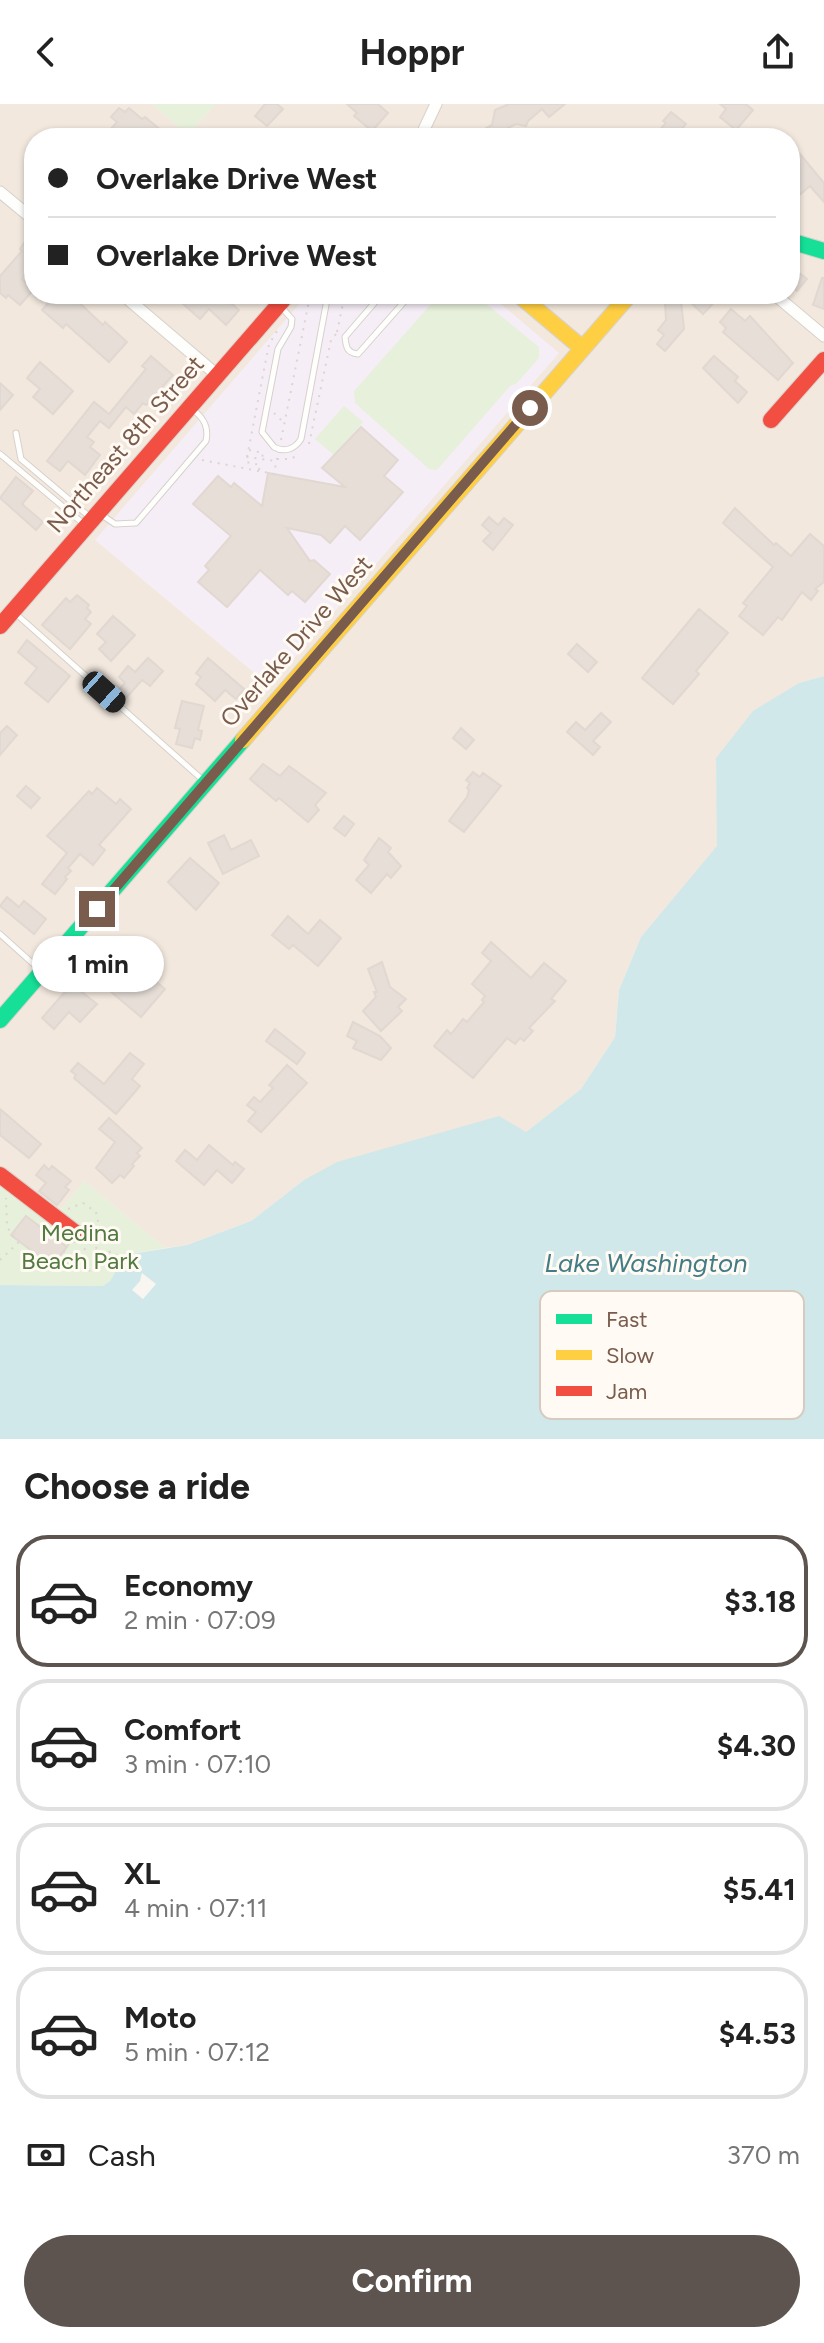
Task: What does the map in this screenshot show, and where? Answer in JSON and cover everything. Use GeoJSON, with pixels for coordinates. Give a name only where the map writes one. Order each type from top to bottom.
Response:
{"type":"FeatureCollection","features":[{"type":"Feature","properties":{"kind":"street"},"geometry":{"type":"LineString","coordinates":[[425,128],[436,104]]}},
{"type":"Feature","properties":{"kind":"street"},"geometry":{"type":"LineString","coordinates":[[0,192],[24,212]]}},
{"type":"Feature","properties":{"kind":"street"},"geometry":{"type":"LineString","coordinates":[[800,244],[824,251]]}},
{"type":"Feature","properties":{"kind":"street"},"geometry":{"type":"LineString","coordinates":[[134,304],[217,375]]}},
{"type":"Feature","properties":{"kind":"street","name":"Northeast 8th Street"},"geometry":{"type":"LineString","coordinates":[[5,617],[279,304]]}},
{"type":"Feature","properties":{"kind":"street"},"geometry":{"type":"LineString","coordinates":[[530,304],[582,348]]}},
{"type":"Feature","properties":{"kind":"street","name":"Overlake Drive West"},"geometry":{"type":"LineString","coordinates":[[0,1020],[621,304]]}},
{"type":"Feature","properties":{"kind":"street"},"geometry":{"type":"LineString","coordinates":[[786,304],[824,336]]}},
{"type":"Feature","properties":{"kind":"street"},"geometry":{"type":"LineString","coordinates":[[771,420],[824,360]]}},
{"type":"Feature","properties":{"kind":"street"},"geometry":{"type":"LineString","coordinates":[[0,1175],[79,1240]]}},
{"type":"Feature","properties":{"kind":"lane"},"geometry":{"type":"LineString","coordinates":[[285,304],[292,319],[291,327],[278,349],[262,432],[274,447],[286,450],[301,439],[326,304]]}},
{"type":"Feature","properties":{"kind":"lane"},"geometry":{"type":"LineString","coordinates":[[373,304],[345,337],[346,347],[352,354],[358,354],[402,304]]}},
{"type":"Feature","properties":{"kind":"lane"},"geometry":{"type":"LineString","coordinates":[[0,454],[92,519],[115,524],[136,523],[206,441],[208,434],[203,419],[189,406]]}},
{"type":"Feature","properties":{"kind":"lane"},"geometry":{"type":"LineString","coordinates":[[16,433],[21,459],[92,519]]}},
{"type":"Feature","properties":{"kind":"lane"},"geometry":{"type":"LineString","coordinates":[[5,617],[205,783]]}},
{"type":"Feature","properties":{"kind":"lane"},"geometry":{"type":"LineString","coordinates":[[0,934],[43,972]]}},
{"type":"Feature","properties":{"kind":"path"},"geometry":{"type":"LineString","coordinates":[[281,440],[307,304]]}},
{"type":"Feature","properties":{"kind":"path"},"geometry":{"type":"LineString","coordinates":[[337,333],[343,304]]}},
{"type":"Feature","properties":{"kind":"path"},"geometry":{"type":"LineString","coordinates":[[274,413],[284,422]]}},
{"type":"Feature","properties":{"kind":"path"},"geometry":{"type":"LineString","coordinates":[[244,469],[248,450],[263,453],[262,459]]}},
{"type":"Feature","properties":{"kind":"path"},"geometry":{"type":"LineString","coordinates":[[247,457],[277,462]]}},
{"type":"Feature","properties":{"kind":"path"},"geometry":{"type":"LineString","coordinates":[[201,460],[274,474],[278,457]]}},
{"type":"Feature","properties":{"kind":"path"},"geometry":{"type":"LineString","coordinates":[[246,462],[260,465],[259,472]]}},
{"type":"Feature","properties":{"kind":"path"},"geometry":{"type":"LineString","coordinates":[[0,1260],[18,1243],[8,1231],[4,1201]]}},
{"type":"Feature","properties":{"kind":"path"},"geometry":{"type":"LineString","coordinates":[[70,1207],[83,1203],[96,1212],[99,1226],[57,1262],[65,1266],[73,1263]]}},
{"type":"Feature","properties":{"kind":"path"},"geometry":{"type":"LineString","coordinates":[[79,1240],[104,1254]]}},
{"type":"Feature","properties":{"kind":"path"},"geometry":{"type":"LineString","coordinates":[[73,1263],[79,1240]]}},
{"type":"Feature","properties":{"kind":"path"},"geometry":{"type":"LineString","coordinates":[[73,1263],[84,1272],[90,1272],[100,1266],[104,1254],[110,1251],[140,1274]]}},
{"type":"Feature","properties":{"kind":"shaded area"},"geometry":{"type":"Polygon","coordinates":[[[0,104],[152,104],[180,128],[24,128],[24,304],[800,304],[800,128],[194,128],[215,104],[824,104],[824,676],[799,683],[716,758],[718,846],[641,937],[619,990],[615,1037],[581,1089],[526,1132],[304,1180],[251,1221],[187,1245],[165,1248],[84,1181],[57,1214],[0,1169],[0,104]]]}},
{"type":"Feature","properties":{"kind":"shaded area"},"geometry":{"type":"Polygon","coordinates":[[[299,304],[501,304],[559,353],[270,686],[95,540],[299,304]]]}},
{"type":"Feature","properties":{"kind":"green space"},"geometry":{"type":"Polygon","coordinates":[[[152,104],[215,104],[194,128],[180,128],[152,104]]]}},
{"type":"Feature","properties":{"kind":"green space"},"geometry":{"type":"Polygon","coordinates":[[[431,304],[486,304],[539,347],[539,358],[517,383],[510,386],[437,470],[429,469],[355,403],[354,391],[431,304]]]}},
{"type":"Feature","properties":{"kind":"green space"},"geometry":{"type":"Polygon","coordinates":[[[344,406],[363,422],[334,455],[315,439],[344,406]]]}},
{"type":"Feature","properties":{"kind":"green space","name":"Medina Beach Park"},"geometry":{"type":"Polygon","coordinates":[[[0,1169],[57,1214],[84,1181],[165,1248],[125,1255],[110,1281],[103,1286],[0,1285],[0,1169]]]}},
{"type":"Feature","properties":{"kind":"water","name":"Lake Washington"},"geometry":{"type":"Polygon","coordinates":[[[824,676],[824,1439],[0,1439],[0,1285],[103,1286],[110,1281],[125,1255],[187,1245],[251,1221],[304,1180],[337,1162],[499,1116],[526,1132],[581,1089],[615,1037],[619,990],[641,937],[717,846],[716,758],[753,711],[799,683],[824,676]]]}},
{"type":"Feature","properties":{"kind":"pier"},"geometry":{"type":"Polygon","coordinates":[[[142,1273],[156,1284],[143,1299],[132,1290],[142,1273]]]}},
{"type":"Feature","properties":{"kind":"building"},"geometry":{"type":"Polygon","coordinates":[[[265,104],[277,104],[283,109],[267,126],[255,116],[265,104]]]}},
{"type":"Feature","properties":{"kind":"building"},"geometry":{"type":"Polygon","coordinates":[[[347,104],[378,104],[388,113],[375,128],[368,128],[354,116],[357,113],[347,104]]]}},
{"type":"Feature","properties":{"kind":"building"},"geometry":{"type":"Polygon","coordinates":[[[509,104],[565,104],[549,117],[542,109],[526,126],[516,124],[508,128],[486,128],[492,125],[495,110],[509,104]]]}},
{"type":"Feature","properties":{"kind":"building"},"geometry":{"type":"Polygon","coordinates":[[[720,104],[746,104],[753,110],[738,128],[734,128],[720,117],[726,109],[720,104]]]}},
{"type":"Feature","properties":{"kind":"building"},"geometry":{"type":"Polygon","coordinates":[[[119,108],[125,112],[129,108],[158,128],[112,128],[117,122],[111,117],[119,108]]]}},
{"type":"Feature","properties":{"kind":"building"},"geometry":{"type":"Polygon","coordinates":[[[671,112],[686,124],[683,128],[661,128],[666,123],[663,121],[671,112]]]}},
{"type":"Feature","properties":{"kind":"building"},"geometry":{"type":"Polygon","coordinates":[[[800,154],[824,183],[824,202],[810,186],[800,194],[800,154]]]}},
{"type":"Feature","properties":{"kind":"building"},"geometry":{"type":"Polygon","coordinates":[[[24,243],[24,300],[20,305],[8,295],[6,298],[0,293],[0,276],[22,251],[20,249],[24,243]]]}},
{"type":"Feature","properties":{"kind":"building"},"geometry":{"type":"Polygon","coordinates":[[[800,274],[807,279],[800,287],[800,274]]]}},
{"type":"Feature","properties":{"kind":"building"},"geometry":{"type":"Polygon","coordinates":[[[824,278],[824,309],[813,305],[824,278]]]}},
{"type":"Feature","properties":{"kind":"building"},"geometry":{"type":"Polygon","coordinates":[[[47,304],[81,304],[127,342],[109,362],[66,324],[63,328],[42,310],[47,304]]]}},
{"type":"Feature","properties":{"kind":"building"},"geometry":{"type":"Polygon","coordinates":[[[183,304],[232,304],[239,310],[226,325],[209,309],[200,319],[183,304]]]}},
{"type":"Feature","properties":{"kind":"building"},"geometry":{"type":"Polygon","coordinates":[[[665,304],[681,304],[684,329],[665,351],[657,344],[664,335],[658,330],[666,320],[665,304]]]}},
{"type":"Feature","properties":{"kind":"building"},"geometry":{"type":"Polygon","coordinates":[[[692,304],[712,304],[703,314],[692,304]]]}},
{"type":"Feature","properties":{"kind":"building"},"geometry":{"type":"Polygon","coordinates":[[[731,309],[745,321],[750,316],[793,363],[778,380],[723,332],[726,328],[720,322],[731,309]]]}},
{"type":"Feature","properties":{"kind":"building"},"geometry":{"type":"Polygon","coordinates":[[[151,356],[173,375],[134,414],[126,407],[109,428],[100,421],[87,437],[94,442],[90,447],[100,455],[85,475],[68,461],[60,471],[47,461],[94,402],[109,414],[146,369],[142,366],[151,356]]]}},
{"type":"Feature","properties":{"kind":"building"},"geometry":{"type":"Polygon","coordinates":[[[714,356],[738,377],[735,381],[747,392],[738,403],[703,368],[714,356]]]}},
{"type":"Feature","properties":{"kind":"building"},"geometry":{"type":"Polygon","coordinates":[[[40,362],[73,391],[53,414],[33,397],[40,389],[27,378],[40,362]]]}},
{"type":"Feature","properties":{"kind":"building"},"geometry":{"type":"Polygon","coordinates":[[[0,383],[13,395],[0,410],[0,383]]]}},
{"type":"Feature","properties":{"kind":"building"},"geometry":{"type":"Polygon","coordinates":[[[361,427],[398,460],[384,476],[403,492],[360,540],[345,526],[330,543],[321,535],[287,528],[310,561],[314,560],[330,574],[305,602],[292,591],[288,595],[260,570],[227,607],[198,582],[209,570],[205,566],[231,536],[193,504],[218,476],[231,487],[234,483],[262,506],[268,473],[345,487],[322,468],[361,427]]]}},
{"type":"Feature","properties":{"kind":"building"},"geometry":{"type":"Polygon","coordinates":[[[16,477],[33,491],[22,504],[43,522],[36,530],[0,498],[16,477]]]}},
{"type":"Feature","properties":{"kind":"building"},"geometry":{"type":"Polygon","coordinates":[[[735,508],[774,545],[776,543],[791,556],[810,534],[824,546],[824,582],[815,589],[818,591],[811,600],[802,592],[782,620],[778,617],[763,635],[739,616],[747,606],[743,603],[773,567],[723,523],[735,508]]]}},
{"type":"Feature","properties":{"kind":"building"},"geometry":{"type":"Polygon","coordinates":[[[489,517],[498,525],[504,518],[513,525],[493,550],[483,541],[491,533],[482,525],[489,517]]]}},
{"type":"Feature","properties":{"kind":"building"},"geometry":{"type":"Polygon","coordinates":[[[77,595],[89,605],[87,608],[91,612],[85,619],[91,624],[70,649],[42,625],[66,598],[70,602],[77,595]]]}},
{"type":"Feature","properties":{"kind":"building"},"geometry":{"type":"Polygon","coordinates":[[[699,609],[728,633],[673,704],[642,678],[699,609]]]}},
{"type":"Feature","properties":{"kind":"building"},"geometry":{"type":"Polygon","coordinates":[[[113,616],[135,635],[111,661],[99,649],[106,642],[97,634],[113,616]]]}},
{"type":"Feature","properties":{"kind":"building"},"geometry":{"type":"Polygon","coordinates":[[[27,640],[70,676],[48,702],[25,683],[37,668],[18,652],[27,640]]]}},
{"type":"Feature","properties":{"kind":"building"},"geometry":{"type":"Polygon","coordinates":[[[577,644],[597,662],[588,672],[568,654],[577,644]]]}},
{"type":"Feature","properties":{"kind":"building"},"geometry":{"type":"Polygon","coordinates":[[[148,658],[163,671],[150,686],[142,680],[126,698],[118,691],[125,683],[119,677],[128,666],[135,672],[148,658]]]}},
{"type":"Feature","properties":{"kind":"building"},"geometry":{"type":"Polygon","coordinates":[[[208,658],[244,689],[236,699],[225,690],[215,701],[196,684],[201,677],[196,673],[208,658]]]}},
{"type":"Feature","properties":{"kind":"building"},"geometry":{"type":"Polygon","coordinates":[[[182,701],[204,706],[198,730],[202,731],[200,740],[195,738],[192,748],[176,744],[180,729],[175,728],[182,701]]]}},
{"type":"Feature","properties":{"kind":"building"},"geometry":{"type":"Polygon","coordinates":[[[601,713],[611,722],[593,741],[600,747],[593,755],[567,732],[576,722],[585,730],[601,713]]]}},
{"type":"Feature","properties":{"kind":"building"},"geometry":{"type":"Polygon","coordinates":[[[7,726],[17,735],[0,755],[0,733],[7,726]]]}},
{"type":"Feature","properties":{"kind":"building"},"geometry":{"type":"Polygon","coordinates":[[[461,728],[474,740],[466,749],[453,738],[461,728]]]}},
{"type":"Feature","properties":{"kind":"building"},"geometry":{"type":"Polygon","coordinates":[[[263,764],[280,776],[289,766],[326,793],[315,805],[319,810],[308,822],[250,779],[263,764]]]}},
{"type":"Feature","properties":{"kind":"building"},"geometry":{"type":"Polygon","coordinates":[[[473,772],[480,777],[483,773],[501,786],[464,832],[449,821],[467,797],[470,783],[466,780],[473,772]]]}},
{"type":"Feature","properties":{"kind":"building"},"geometry":{"type":"Polygon","coordinates":[[[26,786],[40,798],[31,808],[17,796],[26,786]]]}},
{"type":"Feature","properties":{"kind":"building"},"geometry":{"type":"Polygon","coordinates":[[[97,788],[116,804],[120,799],[131,809],[99,845],[105,850],[93,865],[80,854],[68,868],[71,871],[65,877],[67,879],[55,894],[42,884],[67,853],[47,836],[89,791],[92,794],[97,788]]]}},
{"type":"Feature","properties":{"kind":"building"},"geometry":{"type":"Polygon","coordinates":[[[344,816],[354,824],[345,836],[334,828],[344,816]]]}},
{"type":"Feature","properties":{"kind":"building"},"geometry":{"type":"Polygon","coordinates":[[[224,835],[231,850],[251,840],[259,856],[223,874],[208,843],[224,835]]]}},
{"type":"Feature","properties":{"kind":"building"},"geometry":{"type":"Polygon","coordinates":[[[379,838],[391,848],[388,852],[401,866],[391,878],[387,874],[371,893],[356,880],[369,865],[364,860],[379,838]]]}},
{"type":"Feature","properties":{"kind":"building"},"geometry":{"type":"Polygon","coordinates":[[[190,858],[219,883],[196,910],[168,882],[190,858]]]}},
{"type":"Feature","properties":{"kind":"building"},"geometry":{"type":"Polygon","coordinates":[[[7,897],[19,907],[24,901],[46,919],[34,934],[0,906],[7,897]]]}},
{"type":"Feature","properties":{"kind":"building"},"geometry":{"type":"Polygon","coordinates":[[[288,916],[308,934],[320,920],[341,938],[318,966],[293,945],[289,949],[272,935],[288,916]]]}},
{"type":"Feature","properties":{"kind":"building"},"geometry":{"type":"Polygon","coordinates":[[[491,942],[531,978],[544,963],[566,981],[551,999],[555,1001],[529,1028],[533,1031],[524,1041],[520,1038],[515,1044],[507,1038],[473,1078],[434,1046],[447,1030],[451,1034],[463,1019],[467,1022],[484,1002],[485,996],[472,984],[491,961],[482,953],[491,942]]]}},
{"type":"Feature","properties":{"kind":"building"},"geometry":{"type":"Polygon","coordinates":[[[122,953],[165,989],[141,1017],[98,981],[122,953]]]}},
{"type":"Feature","properties":{"kind":"building"},"geometry":{"type":"Polygon","coordinates":[[[382,962],[390,987],[406,999],[398,1007],[402,1011],[381,1031],[363,1011],[376,997],[374,992],[377,992],[368,969],[382,962]]]}},
{"type":"Feature","properties":{"kind":"building"},"geometry":{"type":"Polygon","coordinates":[[[72,984],[97,1004],[80,1022],[69,1012],[54,1029],[42,1018],[72,984]]]}},
{"type":"Feature","properties":{"kind":"building"},"geometry":{"type":"Polygon","coordinates":[[[353,1022],[380,1036],[391,1048],[381,1060],[353,1048],[357,1041],[347,1036],[353,1022]]]}},
{"type":"Feature","properties":{"kind":"building"},"geometry":{"type":"Polygon","coordinates":[[[275,1029],[305,1053],[297,1064],[266,1041],[275,1029]]]}},
{"type":"Feature","properties":{"kind":"building"},"geometry":{"type":"Polygon","coordinates":[[[130,1053],[144,1064],[132,1079],[140,1086],[116,1114],[74,1078],[76,1075],[71,1071],[78,1063],[104,1084],[130,1053]]]}},
{"type":"Feature","properties":{"kind":"building"},"geometry":{"type":"Polygon","coordinates":[[[287,1065],[307,1083],[261,1132],[248,1121],[256,1112],[247,1105],[254,1097],[260,1102],[273,1088],[269,1085],[287,1065]]]}},
{"type":"Feature","properties":{"kind":"building"},"geometry":{"type":"Polygon","coordinates":[[[0,1109],[41,1144],[29,1158],[0,1135],[0,1109]]]}},
{"type":"Feature","properties":{"kind":"building"},"geometry":{"type":"Polygon","coordinates":[[[109,1118],[142,1148],[137,1153],[140,1156],[132,1164],[134,1166],[124,1178],[120,1175],[112,1183],[96,1168],[115,1142],[99,1129],[109,1118]]]}},
{"type":"Feature","properties":{"kind":"building"},"geometry":{"type":"Polygon","coordinates":[[[209,1145],[233,1165],[235,1162],[244,1169],[232,1183],[217,1170],[204,1185],[176,1161],[185,1150],[197,1160],[209,1145]]]}},
{"type":"Feature","properties":{"kind":"building"},"geometry":{"type":"Polygon","coordinates":[[[44,1165],[49,1170],[52,1166],[71,1181],[65,1187],[69,1190],[57,1205],[39,1191],[46,1183],[36,1175],[44,1165]]]}},
{"type":"Feature","properties":{"kind":"building"},"geometry":{"type":"Polygon","coordinates":[[[26,1216],[67,1247],[52,1266],[11,1235],[26,1216]]]}},
{"type":"Feature","properties":{"kind":"traffic: fast"},"geometry":{"type":"LineString","coordinates":[[800,244],[824,251]]}},
{"type":"Feature","properties":{"kind":"traffic: fast"},"geometry":{"type":"LineString","coordinates":[[0,1020],[243,740]]}},
{"type":"Feature","properties":{"kind":"traffic: slow"},"geometry":{"type":"LineString","coordinates":[[530,304],[582,348]]}},
{"type":"Feature","properties":{"kind":"traffic: slow"},"geometry":{"type":"LineString","coordinates":[[243,740],[621,304]]}},
{"type":"Feature","properties":{"kind":"traffic: jam"},"geometry":{"type":"LineString","coordinates":[[0,626],[279,304]]}},
{"type":"Feature","properties":{"kind":"traffic: jam"},"geometry":{"type":"LineString","coordinates":[[771,420],[824,360]]}},
{"type":"Feature","properties":{"kind":"traffic: jam"},"geometry":{"type":"LineString","coordinates":[[0,1175],[77,1234]]}},
{"type":"Feature","properties":{"kind":"route"},"geometry":{"type":"LineString","coordinates":[[97,909],[530,408]]}}]}
